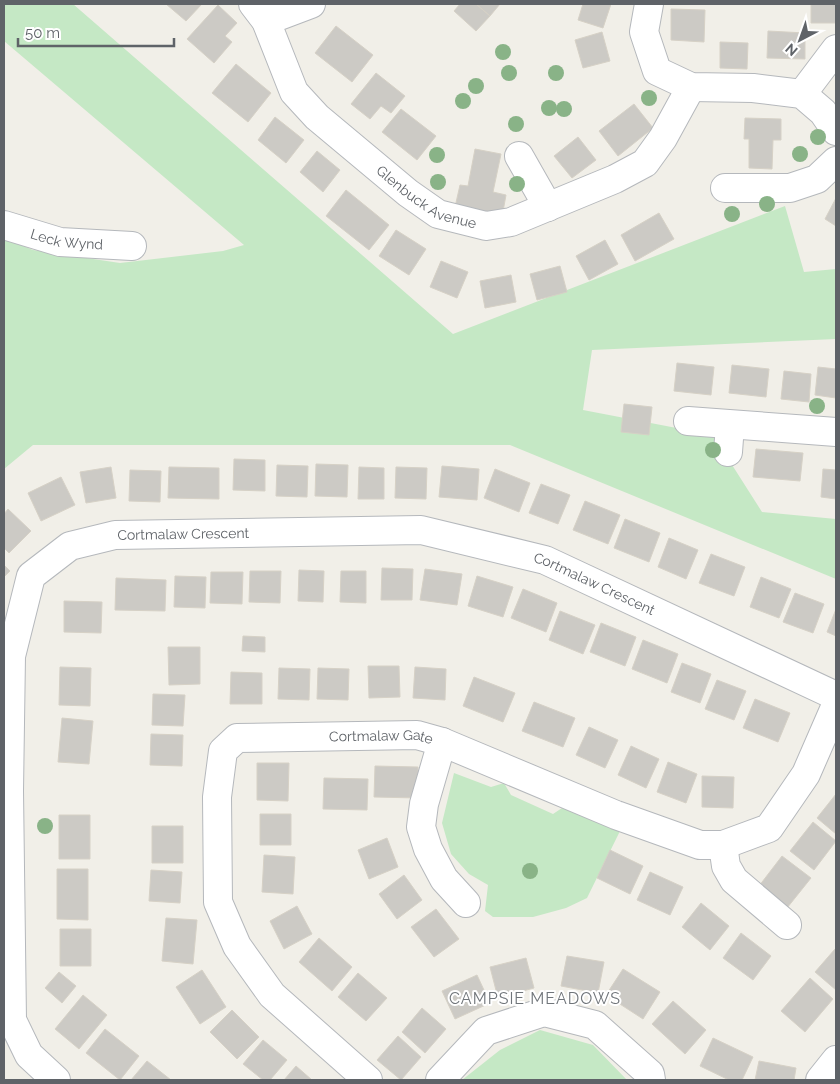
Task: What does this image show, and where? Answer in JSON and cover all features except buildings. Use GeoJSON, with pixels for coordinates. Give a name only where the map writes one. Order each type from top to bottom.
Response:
{"type":"FeatureCollection","features":[{"type":"Feature","properties":{"kind":"street"},"geometry":{"type":"LineString","coordinates":[[259,12],[311,4]]}},
{"type":"Feature","properties":{"kind":"street"},"geometry":{"type":"LineString","coordinates":[[649,4],[644,32],[657,71],[691,87],[753,88],[802,94],[823,112],[836,131]]}},
{"type":"Feature","properties":{"kind":"street","name":"Glenbuck Avenue"},"geometry":{"type":"LineString","coordinates":[[259,12],[294,92],[317,117],[408,193],[438,214],[486,226],[511,222],[615,179],[645,163],[663,138],[691,87]]}},
{"type":"Feature","properties":{"kind":"street"},"geometry":{"type":"LineString","coordinates":[[802,94],[836,49]]}},
{"type":"Feature","properties":{"kind":"street"},"geometry":{"type":"LineString","coordinates":[[519,156],[548,207]]}},
{"type":"Feature","properties":{"kind":"street"},"geometry":{"type":"LineString","coordinates":[[725,188],[790,188],[817,179],[836,161]]}},
{"type":"Feature","properties":{"kind":"street","name":"Leck Wynd"},"geometry":{"type":"LineString","coordinates":[[4,224],[60,242],[132,246]]}},
{"type":"Feature","properties":{"kind":"street"},"geometry":{"type":"LineString","coordinates":[[688,421],[836,432]]}},
{"type":"Feature","properties":{"kind":"street"},"geometry":{"type":"LineString","coordinates":[[728,452],[730,425]]}},
{"type":"Feature","properties":{"kind":"street","name":"Cortmalaw Crescent"},"geometry":{"type":"LineString","coordinates":[[56,1080],[29,1055],[12,1020],[6,791],[11,656],[31,576],[70,546],[116,535],[421,530],[545,560],[836,696]]}},
{"type":"Feature","properties":{"kind":"street","name":"Cortmalaw Gate"},"geometry":{"type":"LineString","coordinates":[[368,1080],[272,995],[237,946],[218,902],[217,797],[222,751],[237,738],[417,736],[442,742],[616,816],[700,845],[724,845],[769,828],[806,774],[836,705]]}},
{"type":"Feature","properties":{"kind":"street"},"geometry":{"type":"LineString","coordinates":[[442,742],[424,804],[421,827],[428,849],[444,879],[466,903]]}},
{"type":"Feature","properties":{"kind":"street"},"geometry":{"type":"LineString","coordinates":[[724,845],[726,866],[734,880],[787,925]]}},
{"type":"Feature","properties":{"kind":"street"},"geometry":{"type":"LineString","coordinates":[[440,1080],[486,1031],[544,1012],[595,1025],[650,1074],[651,1080]]}},
{"type":"Feature","properties":{"kind":"street"},"geometry":{"type":"LineString","coordinates":[[820,1080],[836,1060]]}},
{"type":"Feature","properties":{"kind":"green space"},"geometry":{"type":"Polygon","coordinates":[[[4,4],[73,4],[453,334],[785,206],[804,272],[836,269],[836,339],[592,350],[583,410],[713,435],[762,512],[836,519],[836,579],[510,445],[33,445],[4,469],[4,238],[33,250],[120,263],[223,251],[244,245],[4,41],[4,4]]]}},
{"type":"Feature","properties":{"kind":"green space"},"geometry":{"type":"Polygon","coordinates":[[[454,773],[491,787],[504,783],[511,795],[553,814],[562,808],[620,831],[587,898],[566,908],[533,917],[493,917],[485,911],[488,885],[469,874],[451,854],[442,823],[454,773]]]}},
{"type":"Feature","properties":{"kind":"green space"},"geometry":{"type":"Polygon","coordinates":[[[540,1030],[593,1045],[627,1080],[462,1080],[500,1050],[540,1030]]]}},
{"type":"Feature","properties":{"kind":"district","name":"CAMPSIE MEADOWS"},"geometry":{"type":"Point","coordinates":[535,998]}}]}
